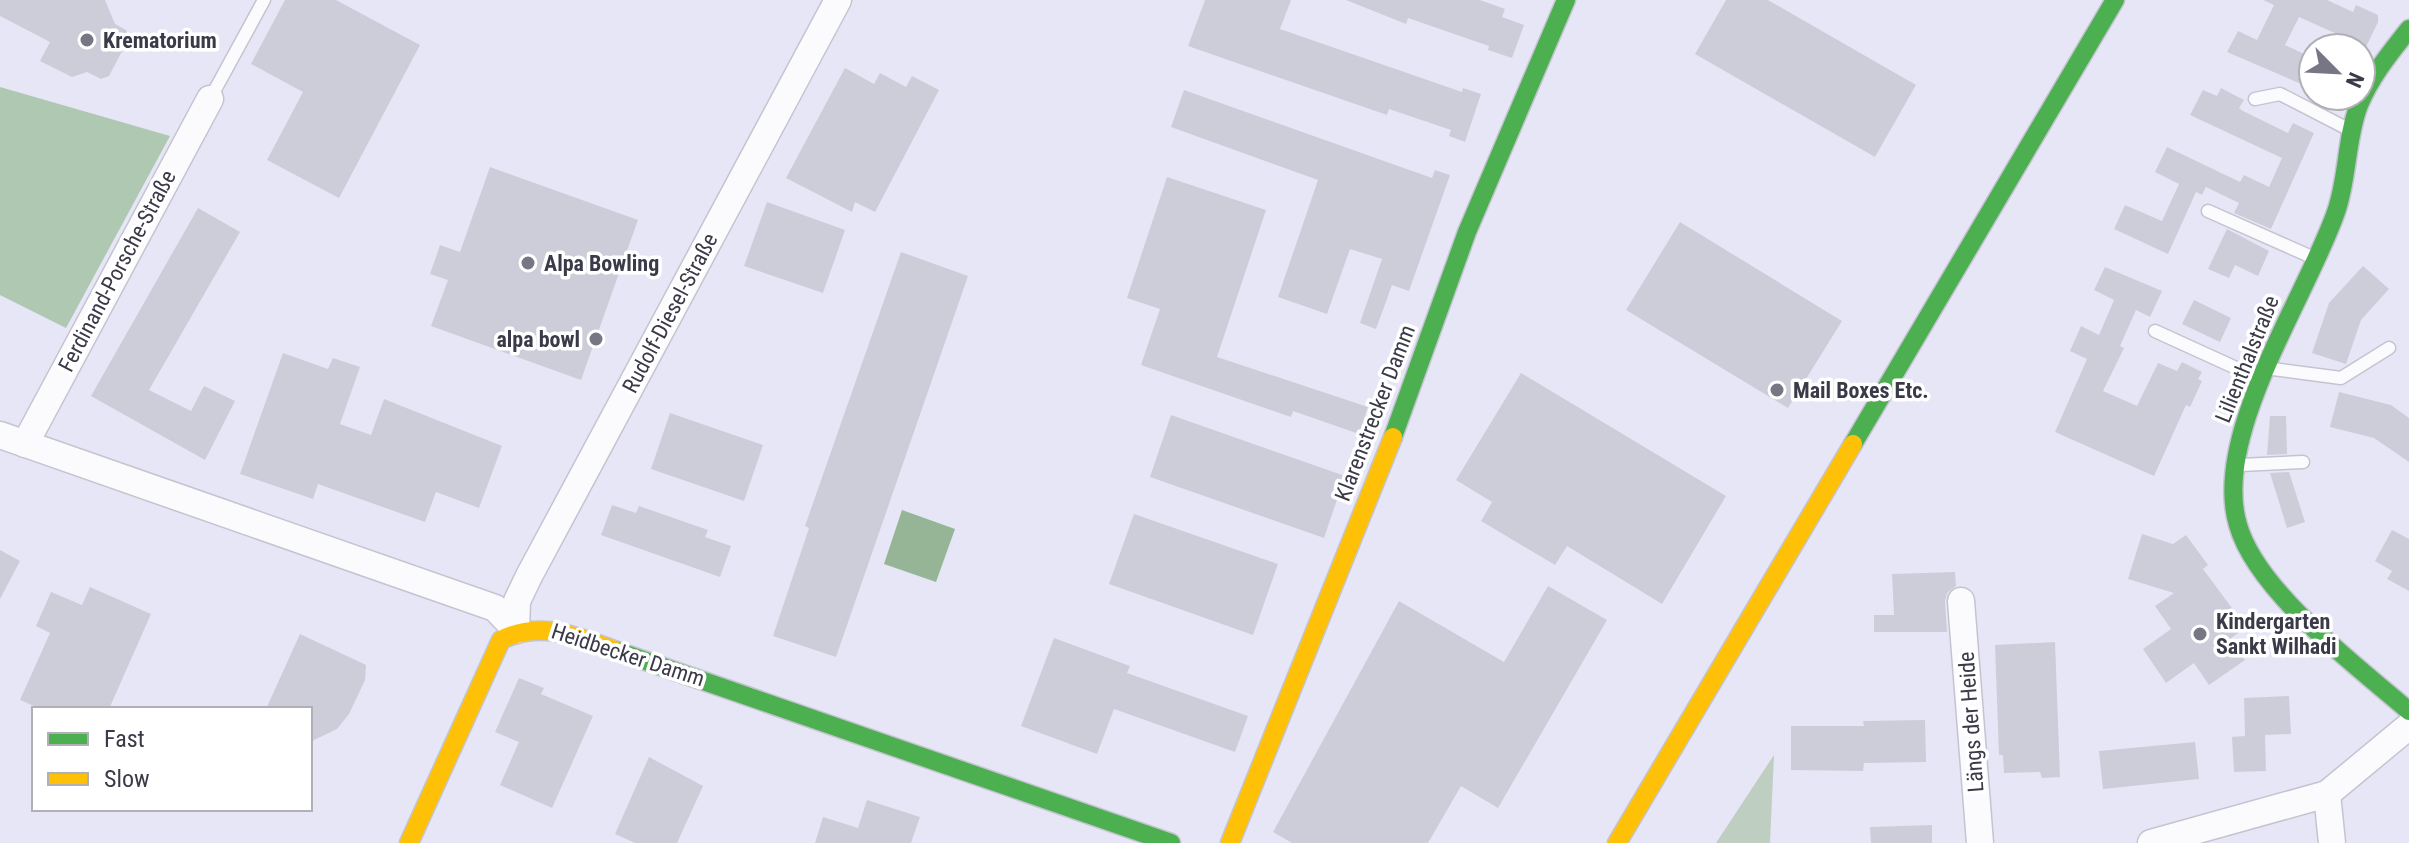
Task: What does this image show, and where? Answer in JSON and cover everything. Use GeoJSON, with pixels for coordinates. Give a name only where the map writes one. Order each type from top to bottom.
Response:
{"type":"FeatureCollection","features":[{"type":"Feature","properties":{"kind":"street","name":"Rudolf-Diesel-Straße"},"geometry":{"type":"LineString","coordinates":[[516,630],[517,601],[529,576],[838,0]]}},
{"type":"Feature","properties":{"kind":"street","name":"Klarenstrecker Damm"},"geometry":{"type":"LineString","coordinates":[[1230,843],[1417,377],[1467,232],[1566,0]]}},
{"type":"Feature","properties":{"kind":"street"},"geometry":{"type":"LineString","coordinates":[[1617,843],[2115,0]]}},
{"type":"Feature","properties":{"kind":"street","name":"Lilienthalstraße"},"geometry":{"type":"LineString","coordinates":[[2409,29],[2375,72],[2358,107],[2337,210],[2242,427],[2237,466],[2237,526],[2269,583],[2409,711]]}},
{"type":"Feature","properties":{"kind":"street","name":"Ferdinand-Porsche-Straße"},"geometry":{"type":"LineString","coordinates":[[25,444],[210,99]]}},
{"type":"Feature","properties":{"kind":"street"},"geometry":{"type":"LineString","coordinates":[[0,435],[495,608],[516,630],[501,640],[492,655],[409,843]]}},
{"type":"Feature","properties":{"kind":"street","name":"Längs der Heide"},"geometry":{"type":"LineString","coordinates":[[1961,601],[1980,843]]}},
{"type":"Feature","properties":{"kind":"street","name":"Heidbecker Damm"},"geometry":{"type":"LineString","coordinates":[[516,630],[546,628],[604,646],[1171,843]]}},
{"type":"Feature","properties":{"kind":"street"},"geometry":{"type":"LineString","coordinates":[[2151,843],[2327,794],[2409,726]]}},
{"type":"Feature","properties":{"kind":"street"},"geometry":{"type":"LineString","coordinates":[[2327,794],[2332,843]]}},
{"type":"Feature","properties":{"kind":"lane"},"geometry":{"type":"LineString","coordinates":[[210,99],[264,0]]}},
{"type":"Feature","properties":{"kind":"lane"},"geometry":{"type":"LineString","coordinates":[[2255,99],[2280,94],[2353,132]]}},
{"type":"Feature","properties":{"kind":"lane"},"geometry":{"type":"LineString","coordinates":[[2208,211],[2317,259]]}},
{"type":"Feature","properties":{"kind":"lane"},"geometry":{"type":"LineString","coordinates":[[2155,331],[2263,374],[2341,378],[2389,348]]}},
{"type":"Feature","properties":{"kind":"lane"},"geometry":{"type":"LineString","coordinates":[[2237,466],[2303,462]]}},
{"type":"Feature","properties":{"kind":"shaded area"},"geometry":{"type":"Polygon","coordinates":[[[0,87],[170,136],[66,328],[0,295],[0,87]]]}},
{"type":"Feature","properties":{"kind":"shaded area"},"geometry":{"type":"Polygon","coordinates":[[[902,510],[955,529],[936,582],[884,564],[902,510]]]}},
{"type":"Feature","properties":{"kind":"shaded area"},"geometry":{"type":"Polygon","coordinates":[[[1774,755],[1770,843],[1716,843],[1774,755]]]}},
{"type":"Feature","properties":{"kind":"building","name":"Krematorium"},"geometry":{"type":"Polygon","coordinates":[[[0,0],[105,0],[115,24],[126,30],[129,38],[109,76],[101,79],[87,72],[72,77],[40,61],[50,42],[0,16],[0,0]]]}},
{"type":"Feature","properties":{"kind":"building"},"geometry":{"type":"Polygon","coordinates":[[[285,0],[336,0],[420,45],[339,198],[267,160],[303,92],[251,64],[285,0]]]}},
{"type":"Feature","properties":{"kind":"building"},"geometry":{"type":"Polygon","coordinates":[[[1205,0],[1291,0],[1280,29],[1462,92],[1463,88],[1481,94],[1465,142],[1449,136],[1451,130],[1389,109],[1387,115],[1188,46],[1205,0]]]}},
{"type":"Feature","properties":{"kind":"building"},"geometry":{"type":"Polygon","coordinates":[[[1346,0],[1480,0],[1505,9],[1502,17],[1524,25],[1512,58],[1488,50],[1489,46],[1408,18],[1406,24],[1346,0]]]}},
{"type":"Feature","properties":{"kind":"building"},"geometry":{"type":"Polygon","coordinates":[[[1726,0],[1768,0],[1916,85],[1875,157],[1695,54],[1726,0]]]}},
{"type":"Feature","properties":{"kind":"building"},"geometry":{"type":"Polygon","coordinates":[[[2263,0],[2327,0],[2353,12],[2356,5],[2378,15],[2378,22],[2373,32],[2332,32],[2299,17],[2285,45],[2297,51],[2297,82],[2227,52],[2238,31],[2257,40],[2274,5],[2263,0]]]}},
{"type":"Feature","properties":{"kind":"building"},"geometry":{"type":"Polygon","coordinates":[[[845,68],[874,84],[880,73],[906,87],[912,76],[939,90],[875,212],[855,202],[852,212],[786,178],[845,68]]]}},
{"type":"Feature","properties":{"kind":"building"},"geometry":{"type":"Polygon","coordinates":[[[2221,88],[2244,100],[2239,108],[2243,111],[2288,133],[2293,123],[2314,133],[2271,229],[2234,213],[2239,203],[2206,187],[2202,195],[2196,192],[2168,254],[2114,229],[2125,205],[2162,221],[2179,184],[2155,172],[2167,147],[2240,182],[2244,175],[2269,187],[2282,158],[2190,115],[2203,90],[2217,96],[2221,88]]]}},
{"type":"Feature","properties":{"kind":"building"},"geometry":{"type":"Polygon","coordinates":[[[1184,90],[1432,178],[1435,170],[1450,175],[1409,291],[1392,285],[1376,329],[1360,323],[1382,259],[1350,249],[1327,314],[1278,297],[1318,180],[1171,127],[1184,90]]]}},
{"type":"Feature","properties":{"kind":"building","name":"Alpa Bowling"},"geometry":{"type":"Polygon","coordinates":[[[490,167],[638,220],[581,380],[431,326],[448,280],[430,274],[440,245],[460,252],[490,167]]]}},
{"type":"Feature","properties":{"kind":"building"},"geometry":{"type":"Polygon","coordinates":[[[1167,177],[1266,210],[1217,357],[1368,407],[1359,434],[1293,411],[1291,417],[1141,365],[1160,309],[1127,298],[1167,177]]]}},
{"type":"Feature","properties":{"kind":"building"},"geometry":{"type":"Polygon","coordinates":[[[767,202],[845,230],[823,293],[744,266],[767,202]]]}},
{"type":"Feature","properties":{"kind":"building"},"geometry":{"type":"Polygon","coordinates":[[[198,208],[240,232],[149,390],[191,411],[204,386],[235,401],[205,460],[91,396],[198,208]]]}},
{"type":"Feature","properties":{"kind":"building"},"geometry":{"type":"Polygon","coordinates":[[[1680,222],[1842,321],[1788,408],[1626,310],[1680,222]]]}},
{"type":"Feature","properties":{"kind":"building"},"geometry":{"type":"Polygon","coordinates":[[[2227,229],[2269,251],[2258,276],[2235,265],[2229,278],[2208,269],[2227,229]]]}},
{"type":"Feature","properties":{"kind":"building"},"geometry":{"type":"Polygon","coordinates":[[[901,252],[968,276],[836,657],[773,636],[809,528],[805,526],[901,252]]]}},
{"type":"Feature","properties":{"kind":"building"},"geometry":{"type":"Polygon","coordinates":[[[2363,266],[2389,289],[2361,320],[2346,364],[2312,353],[2329,303],[2363,266]]]}},
{"type":"Feature","properties":{"kind":"building"},"geometry":{"type":"Polygon","coordinates":[[[2105,267],[2162,291],[2150,317],[2136,310],[2120,346],[2124,348],[2103,391],[2137,406],[2158,363],[2177,371],[2182,362],[2202,372],[2198,379],[2202,381],[2190,407],[2186,405],[2154,476],[2055,432],[2087,359],[2070,351],[2081,326],[2099,335],[2114,300],[2094,290],[2105,267]]]}},
{"type":"Feature","properties":{"kind":"building"},"geometry":{"type":"Polygon","coordinates":[[[2194,300],[2231,318],[2220,342],[2182,324],[2194,300]]]}},
{"type":"Feature","properties":{"kind":"building"},"geometry":{"type":"Polygon","coordinates":[[[283,353],[328,369],[333,358],[360,367],[340,424],[371,435],[384,399],[502,446],[479,508],[436,492],[425,522],[318,484],[313,499],[240,474],[283,353]]]}},
{"type":"Feature","properties":{"kind":"building"},"geometry":{"type":"Polygon","coordinates":[[[1521,373],[1726,496],[1662,604],[1567,546],[1555,565],[1481,521],[1492,502],[1456,480],[1521,373]]]}},
{"type":"Feature","properties":{"kind":"building"},"geometry":{"type":"Polygon","coordinates":[[[2339,392],[2391,405],[2409,418],[2409,462],[2374,438],[2330,427],[2339,392]]]}},
{"type":"Feature","properties":{"kind":"building"},"geometry":{"type":"Polygon","coordinates":[[[670,413],[763,445],[744,501],[651,469],[670,413]]]}},
{"type":"Feature","properties":{"kind":"building"},"geometry":{"type":"Polygon","coordinates":[[[1171,415],[1345,476],[1324,538],[1150,477],[1171,415]]]}},
{"type":"Feature","properties":{"kind":"building"},"geometry":{"type":"Polygon","coordinates":[[[2270,416],[2286,416],[2287,454],[2267,455],[2270,416]]]}},
{"type":"Feature","properties":{"kind":"building"},"geometry":{"type":"Polygon","coordinates":[[[2289,472],[2305,522],[2287,528],[2270,473],[2289,472]]]}},
{"type":"Feature","properties":{"kind":"building"},"geometry":{"type":"Polygon","coordinates":[[[612,505],[636,513],[639,506],[708,530],[705,537],[731,546],[720,577],[601,535],[612,505]]]}},
{"type":"Feature","properties":{"kind":"building"},"geometry":{"type":"Polygon","coordinates":[[[1134,514],[1278,564],[1253,635],[1109,584],[1134,514]]]}},
{"type":"Feature","properties":{"kind":"building"},"geometry":{"type":"Polygon","coordinates":[[[2392,530],[2409,539],[2409,591],[2387,579],[2392,571],[2375,561],[2392,530]]]}},
{"type":"Feature","properties":{"kind":"building"},"geometry":{"type":"Polygon","coordinates":[[[2142,534],[2173,544],[2186,535],[2208,565],[2203,569],[2246,627],[2230,639],[2245,660],[2209,685],[2194,663],[2166,683],[2143,649],[2171,629],[2155,606],[2174,593],[2128,579],[2142,534]]]}},
{"type":"Feature","properties":{"kind":"building"},"geometry":{"type":"Polygon","coordinates":[[[0,550],[20,561],[0,599],[0,550]]]}},
{"type":"Feature","properties":{"kind":"building"},"geometry":{"type":"Polygon","coordinates":[[[1955,572],[1956,586],[1947,593],[1945,601],[1947,632],[1874,632],[1874,615],[1894,615],[1892,574],[1955,572]]]}},
{"type":"Feature","properties":{"kind":"building"},"geometry":{"type":"Polygon","coordinates":[[[1548,586],[1607,620],[1498,808],[1461,786],[1428,843],[1292,843],[1273,832],[1399,601],[1504,662],[1548,586]]]}},
{"type":"Feature","properties":{"kind":"building"},"geometry":{"type":"Polygon","coordinates":[[[90,587],[151,614],[110,707],[36,707],[20,700],[50,633],[36,626],[51,592],[82,605],[90,587]]]}},
{"type":"Feature","properties":{"kind":"building"},"geometry":{"type":"Polygon","coordinates":[[[300,634],[366,665],[365,680],[349,714],[337,729],[312,741],[312,707],[267,707],[300,634]]]}},
{"type":"Feature","properties":{"kind":"building"},"geometry":{"type":"Polygon","coordinates":[[[1054,638],[1130,666],[1127,673],[1248,716],[1235,752],[1114,709],[1097,754],[1021,726],[1054,638]]]}},
{"type":"Feature","properties":{"kind":"building"},"geometry":{"type":"Polygon","coordinates":[[[2055,642],[2060,777],[2042,778],[2040,772],[2004,773],[2003,755],[1999,755],[1995,645],[2055,642]]]}},
{"type":"Feature","properties":{"kind":"building"},"geometry":{"type":"Polygon","coordinates":[[[519,678],[544,688],[541,694],[593,716],[552,808],[500,785],[519,742],[495,732],[519,678]]]}},
{"type":"Feature","properties":{"kind":"building"},"geometry":{"type":"Polygon","coordinates":[[[2289,696],[2291,734],[2265,735],[2266,771],[2234,772],[2232,737],[2245,736],[2244,698],[2289,696]]]}},
{"type":"Feature","properties":{"kind":"building"},"geometry":{"type":"Polygon","coordinates":[[[1925,720],[1926,762],[1864,763],[1863,771],[1791,770],[1791,726],[1864,726],[1863,721],[1925,720]]]}},
{"type":"Feature","properties":{"kind":"building"},"geometry":{"type":"Polygon","coordinates":[[[2195,742],[2199,779],[2103,789],[2099,751],[2195,742]]]}},
{"type":"Feature","properties":{"kind":"building"},"geometry":{"type":"Polygon","coordinates":[[[649,757],[703,786],[677,843],[635,843],[615,834],[649,757]]]}},
{"type":"Feature","properties":{"kind":"building"},"geometry":{"type":"Polygon","coordinates":[[[867,800],[920,817],[911,843],[815,843],[823,817],[858,828],[867,800]]]}},
{"type":"Feature","properties":{"kind":"building"},"geometry":{"type":"Polygon","coordinates":[[[1932,825],[1932,843],[1871,843],[1870,827],[1932,825]]]}},
{"type":"Feature","properties":{"kind":"traffic: fast"},"geometry":{"type":"LineString","coordinates":[[1393,437],[1467,232],[1566,0]]}},
{"type":"Feature","properties":{"kind":"traffic: fast"},"geometry":{"type":"LineString","coordinates":[[1853,444],[2115,0]]}},
{"type":"Feature","properties":{"kind":"traffic: fast"},"geometry":{"type":"LineString","coordinates":[[2409,29],[2375,75],[2359,105],[2336,212],[2249,409],[2238,450],[2233,489],[2238,525],[2265,576],[2311,626],[2409,711]]}},
{"type":"Feature","properties":{"kind":"traffic: fast"},"geometry":{"type":"LineString","coordinates":[[614,650],[1171,843]]}},
{"type":"Feature","properties":{"kind":"traffic: slow"},"geometry":{"type":"LineString","coordinates":[[1230,843],[1393,437]]}},
{"type":"Feature","properties":{"kind":"traffic: slow"},"geometry":{"type":"LineString","coordinates":[[1617,843],[1853,444]]}},
{"type":"Feature","properties":{"kind":"traffic: slow"},"geometry":{"type":"LineString","coordinates":[[409,843],[501,640],[529,631],[558,632],[614,650]]}},
{"type":"Feature","properties":{"kind":"place","name":"Krematorium"},"geometry":{"type":"Point","coordinates":[87,40]}},
{"type":"Feature","properties":{"kind":"place","name":"Alpa Bowling"},"geometry":{"type":"Point","coordinates":[528,263]}},
{"type":"Feature","properties":{"kind":"place","name":"alpa bowl"},"geometry":{"type":"Point","coordinates":[596,339]}},
{"type":"Feature","properties":{"kind":"place","name":"Mail Boxes Etc."},"geometry":{"type":"Point","coordinates":[1777,390]}},
{"type":"Feature","properties":{"kind":"place","name":"Kindergarten Sankt Wilhadi"},"geometry":{"type":"Point","coordinates":[2200,634]}}]}
